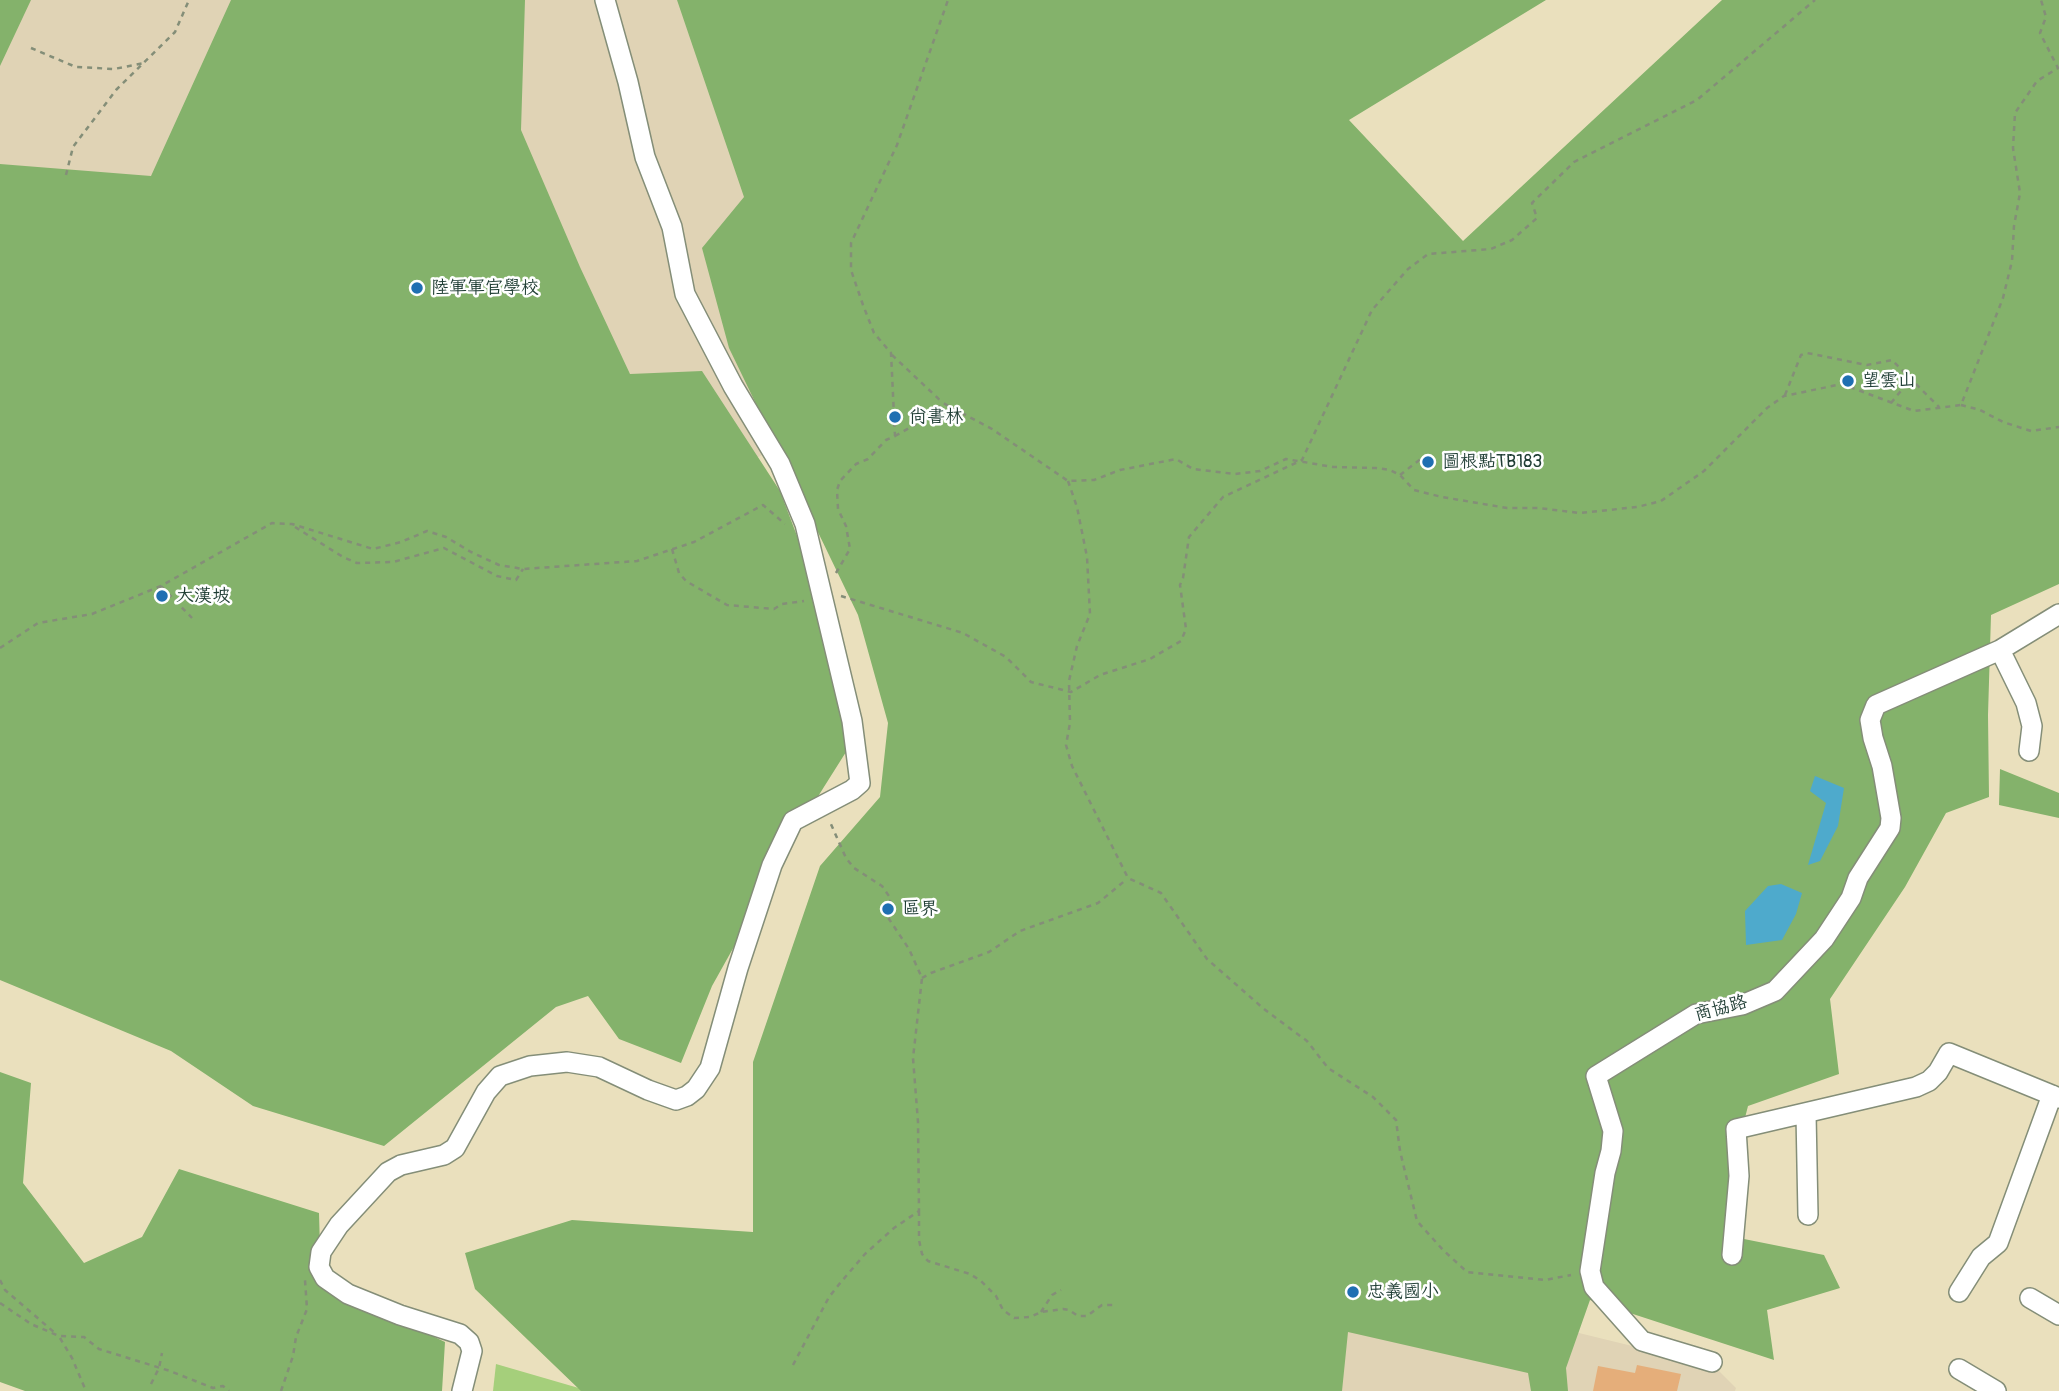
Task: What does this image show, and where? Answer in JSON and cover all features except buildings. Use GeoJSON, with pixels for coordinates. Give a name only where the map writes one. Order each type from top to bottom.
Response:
{"type":"FeatureCollection","features":[{"type":"Feature","properties":{"kind":"street"},"geometry":{"type":"LineString","coordinates":[[462,1391],[472,1351],[469,1342],[460,1334],[400,1315],[348,1294],[325,1278],[319,1267],[321,1252],[339,1225],[388,1172],[401,1165],[444,1155],[455,1148],[486,1092],[500,1076],[530,1066],[567,1062],[598,1067],[676,1100],[696,1089],[710,1068],[738,968],[772,865],[793,821],[852,790],[860,783],[852,721],[804,524],[780,464],[733,386],[685,294],[672,227],[645,157],[605,0]]}},
{"type":"Feature","properties":{"kind":"street","name":"商協路"},"geometry":{"type":"LineString","coordinates":[[1590,1271],[1613,1131],[1596,1076],[1689,1017],[1742,1005],[1776,991],[1824,939],[1851,898],[1858,878],[1890,828],[1891,818],[1882,766],[1870,720],[1876,705],[2000,650],[2059,614]]}},
{"type":"Feature","properties":{"kind":"street"},"geometry":{"type":"LineString","coordinates":[[2000,650],[2026,703],[2032,726],[2029,751]]}},
{"type":"Feature","properties":{"kind":"street"},"geometry":{"type":"LineString","coordinates":[[1732,1255],[1739,1176],[1736,1129],[1916,1087],[1929,1081],[1938,1072],[1949,1053],[2055,1097],[1998,1242],[1981,1257],[1959,1292]]}},
{"type":"Feature","properties":{"kind":"street"},"geometry":{"type":"LineString","coordinates":[[1806,1114],[1808,1215]]}},
{"type":"Feature","properties":{"kind":"street"},"geometry":{"type":"LineString","coordinates":[[1590,1271],[1594,1287],[1601,1297],[1642,1341],[1712,1362]]}},
{"type":"Feature","properties":{"kind":"street"},"geometry":{"type":"LineString","coordinates":[[2030,1298],[2059,1315]]}},
{"type":"Feature","properties":{"kind":"street"},"geometry":{"type":"LineString","coordinates":[[1959,1369],[1996,1391]]}},
{"type":"Feature","properties":{"kind":"path"},"geometry":{"type":"LineString","coordinates":[[66,175],[73,147],[116,90],[175,32],[189,0]]}},
{"type":"Feature","properties":{"kind":"path"},"geometry":{"type":"LineString","coordinates":[[948,0],[897,145],[851,243],[851,270],[874,333],[891,353],[943,403],[992,429],[1068,481],[1077,507],[1087,557],[1090,614],[1077,646],[1069,681],[1070,723],[1066,745],[1072,766],[1128,878],[1161,893],[1207,959],[1264,1009],[1307,1041],[1328,1068],[1373,1097],[1396,1120],[1400,1151],[1417,1221],[1467,1272],[1545,1280],[1590,1271]]}},
{"type":"Feature","properties":{"kind":"path"},"geometry":{"type":"LineString","coordinates":[[822,591],[873,604],[963,633],[1006,657],[1031,682],[1071,692],[1100,675],[1150,659],[1181,641],[1186,629],[1180,585],[1189,537],[1223,497],[1301,460],[1372,310],[1408,269],[1428,254],[1491,249],[1512,240],[1537,218],[1532,203],[1574,162],[1697,100],[1815,0]]}},
{"type":"Feature","properties":{"kind":"path"},"geometry":{"type":"LineString","coordinates":[[1961,405],[2003,298],[2012,261],[2014,226],[2021,193],[2012,148],[2015,113],[2037,81],[2058,68],[2040,33],[2046,17],[2041,0]]}},
{"type":"Feature","properties":{"kind":"path"},"geometry":{"type":"LineString","coordinates":[[31,48],[76,68],[114,69],[144,63]]}},
{"type":"Feature","properties":{"kind":"path"},"geometry":{"type":"LineString","coordinates":[[891,353],[895,436]]}},
{"type":"Feature","properties":{"kind":"path"},"geometry":{"type":"LineString","coordinates":[[1784,396],[1801,355],[1807,353],[1867,365],[1892,360],[1939,407]]}},
{"type":"Feature","properties":{"kind":"path"},"geometry":{"type":"LineString","coordinates":[[1891,403],[1910,380]]}},
{"type":"Feature","properties":{"kind":"path"},"geometry":{"type":"LineString","coordinates":[[1068,481],[1094,480],[1120,470],[1176,459],[1193,469],[1235,474],[1260,471],[1286,459],[1333,467],[1390,470],[1400,475],[1414,490],[1442,497],[1507,508],[1538,508],[1580,513],[1637,507],[1661,501],[1704,471],[1767,408],[1784,396],[1842,384],[1914,411],[1961,405],[2031,431],[2059,427]]}},
{"type":"Feature","properties":{"kind":"path"},"geometry":{"type":"LineString","coordinates":[[671,550],[679,573],[727,606],[774,609],[782,604],[813,601],[840,568],[850,549],[846,526],[838,509],[837,490],[840,481],[856,464],[868,459],[886,440],[933,414],[943,403]]}},
{"type":"Feature","properties":{"kind":"path"},"geometry":{"type":"LineString","coordinates":[[1400,475],[1422,458]]}},
{"type":"Feature","properties":{"kind":"path"},"geometry":{"type":"LineString","coordinates":[[0,648],[38,623],[92,614],[161,586],[272,523],[292,524],[373,549],[401,542],[426,531],[446,537],[499,565],[523,569],[637,561],[694,542],[763,505],[786,525]]}},
{"type":"Feature","properties":{"kind":"path"},"geometry":{"type":"LineString","coordinates":[[292,524],[357,563],[393,562],[444,548],[497,576],[516,580],[523,569]]}},
{"type":"Feature","properties":{"kind":"path"},"geometry":{"type":"LineString","coordinates":[[161,586],[192,618]]}},
{"type":"Feature","properties":{"kind":"path"},"geometry":{"type":"LineString","coordinates":[[822,806],[846,858],[854,868],[882,886],[891,899],[885,913],[909,949],[922,978],[914,1058],[918,1122],[919,1240],[922,1254],[928,1261],[970,1274],[981,1281],[996,1296],[1003,1310],[1014,1318],[1062,1309],[1078,1316],[1087,1316],[1102,1305],[1114,1305]]}},
{"type":"Feature","properties":{"kind":"path"},"geometry":{"type":"LineString","coordinates":[[922,978],[989,952],[1020,931],[1098,903],[1128,878]]}},
{"type":"Feature","properties":{"kind":"path"},"geometry":{"type":"LineString","coordinates":[[793,1365],[829,1297],[841,1282],[865,1254],[894,1228],[919,1211]]}},
{"type":"Feature","properties":{"kind":"path"},"geometry":{"type":"LineString","coordinates":[[281,1391],[293,1356],[296,1336],[307,1309],[304,1281],[312,1267],[319,1267]]}},
{"type":"Feature","properties":{"kind":"path"},"geometry":{"type":"LineString","coordinates":[[0,1280],[5,1290],[59,1336],[86,1391]]}},
{"type":"Feature","properties":{"kind":"path"},"geometry":{"type":"LineString","coordinates":[[1041,1312],[1052,1295],[1061,1290]]}},
{"type":"Feature","properties":{"kind":"path"},"geometry":{"type":"LineString","coordinates":[[0,1303],[31,1324],[59,1336],[84,1338],[99,1349],[213,1388],[223,1386],[229,1391]]}},
{"type":"Feature","properties":{"kind":"path"},"geometry":{"type":"LineString","coordinates":[[150,1384],[159,1368],[162,1353]]}},
{"type":"Feature","properties":{"kind":"shaded area","name":"陸軍軍官學校"},"geometry":{"type":"Polygon","coordinates":[[[0,0],[743,0],[835,415],[669,506],[0,582],[0,0]]]}},
{"type":"Feature","properties":{"kind":"shaded area","name":"忠義國小"},"geometry":{"type":"Polygon","coordinates":[[[1305,1250],[1579,1333],[1714,1366],[1736,1388],[1735,1391],[1210,1391],[1305,1250]]]}},
{"type":"Feature","properties":{"kind":"green space"},"geometry":{"type":"Polygon","coordinates":[[[0,0],[31,0],[0,66],[0,0]]]}},
{"type":"Feature","properties":{"kind":"green space"},"geometry":{"type":"Polygon","coordinates":[[[231,0],[525,0],[521,130],[580,267],[630,374],[702,371],[780,491],[825,610],[863,725],[817,798],[712,986],[681,1063],[619,1039],[588,996],[556,1007],[384,1146],[253,1106],[171,1051],[0,980],[0,164],[151,176],[231,0]]]}},
{"type":"Feature","properties":{"kind":"green space"},"geometry":{"type":"Polygon","coordinates":[[[677,0],[1546,0],[1349,120],[1463,241],[1722,0],[2059,0],[2059,584],[1991,615],[1989,797],[1946,813],[1905,887],[1830,999],[1839,1074],[1748,1106],[1734,1161],[1744,1239],[1824,1255],[1840,1288],[1767,1310],[1774,1360],[1590,1300],[1566,1368],[1568,1391],[1531,1391],[1528,1373],[1348,1332],[1342,1391],[581,1391],[475,1289],[465,1253],[572,1220],[753,1232],[753,1062],[820,866],[880,797],[888,723],[858,615],[729,348],[702,248],[744,197],[677,0]]]}},
{"type":"Feature","properties":{"kind":"green space"},"geometry":{"type":"Polygon","coordinates":[[[2000,769],[2059,793],[2059,818],[1999,805],[2000,769]]]}},
{"type":"Feature","properties":{"kind":"green space"},"geometry":{"type":"Polygon","coordinates":[[[0,1072],[31,1083],[23,1183],[84,1263],[142,1237],[179,1169],[319,1213],[321,1283],[445,1342],[442,1391],[25,1391],[0,1382],[0,1072]]]}},
{"type":"Feature","properties":{"kind":"green space"},"geometry":{"type":"Polygon","coordinates":[[[496,1364],[589,1391],[493,1391],[496,1364]]]}},
{"type":"Feature","properties":{"kind":"water"},"geometry":{"type":"Polygon","coordinates":[[[1815,776],[1844,788],[1838,826],[1820,861],[1808,865],[1826,803],[1810,791],[1815,776]]]}},
{"type":"Feature","properties":{"kind":"water"},"geometry":{"type":"Polygon","coordinates":[[[1781,884],[1802,893],[1796,914],[1782,940],[1746,945],[1745,911],[1768,886],[1781,884]]]}},
{"type":"Feature","properties":{"kind":"place","name":"陸軍軍官學校"},"geometry":{"type":"Point","coordinates":[417,288]}},
{"type":"Feature","properties":{"kind":"place","name":"望雲山"},"geometry":{"type":"Point","coordinates":[1848,381]}},
{"type":"Feature","properties":{"kind":"place","name":"尚書林"},"geometry":{"type":"Point","coordinates":[895,417]}},
{"type":"Feature","properties":{"kind":"place","name":"圖根點TB183"},"geometry":{"type":"Point","coordinates":[1428,462]}},
{"type":"Feature","properties":{"kind":"place","name":"大漢坡"},"geometry":{"type":"Point","coordinates":[162,596]}},
{"type":"Feature","properties":{"kind":"place","name":"區界"},"geometry":{"type":"Point","coordinates":[888,909]}},
{"type":"Feature","properties":{"kind":"place","name":"忠義國小"},"geometry":{"type":"Point","coordinates":[1353,1292]}}]}
